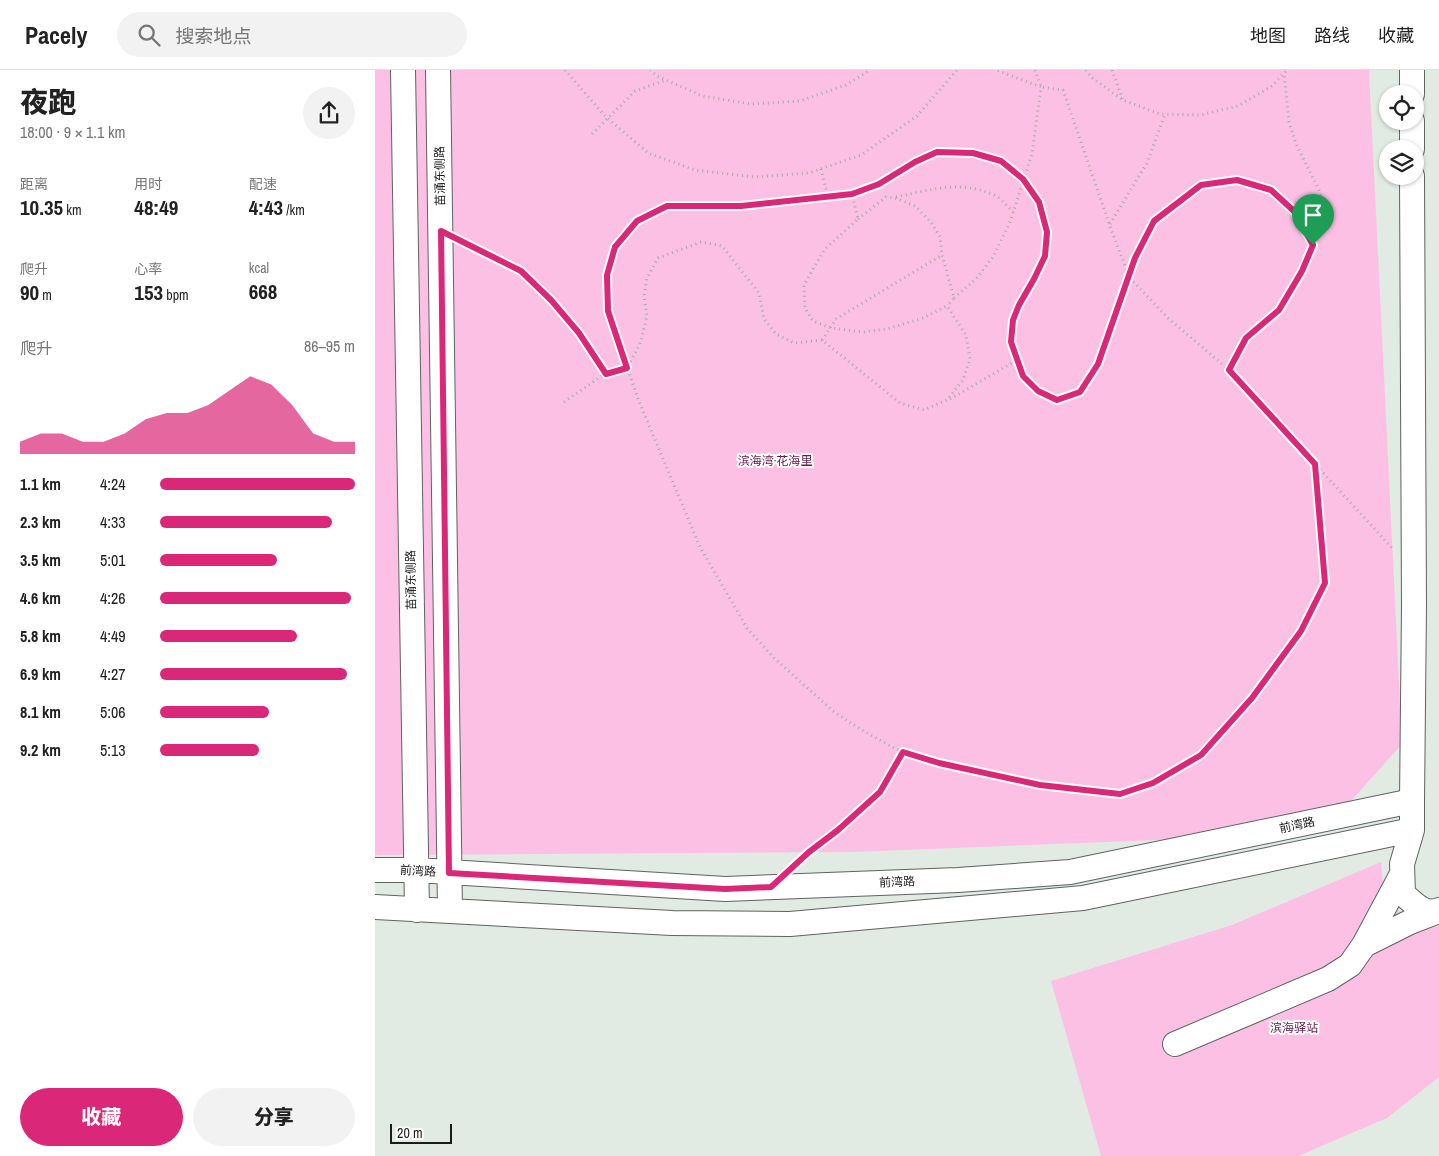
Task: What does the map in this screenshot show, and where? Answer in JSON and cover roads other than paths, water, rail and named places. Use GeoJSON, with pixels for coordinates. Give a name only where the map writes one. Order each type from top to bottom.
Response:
{"type":"FeatureCollection","features":[{"type":"Feature","properties":{"kind":"street","name":"苗涌东侧路"},"geometry":{"type":"LineString","coordinates":[[403,70],[417,910]]}},
{"type":"Feature","properties":{"kind":"street","name":"苗涌东侧路"},"geometry":{"type":"LineString","coordinates":[[438,70],[450,911]]}},
{"type":"Feature","properties":{"kind":"street"},"geometry":{"type":"LineString","coordinates":[[1411,70],[1412,85]]}},
{"type":"Feature","properties":{"kind":"street"},"geometry":{"type":"LineString","coordinates":[[1412,185],[1414,572],[1412,830],[1402,864],[1402,874],[1403,894],[1423,911],[1438,911]]}},
{"type":"Feature","properties":{"kind":"street","name":"前湾路"},"geometry":{"type":"LineString","coordinates":[[375,870],[416,870],[725,889],[958,880],[1070,872],[1412,801]]}},
{"type":"Feature","properties":{"kind":"street"},"geometry":{"type":"LineString","coordinates":[[375,907],[672,923],[790,924],[1083,898],[1412,830]]}},
{"type":"Feature","properties":{"kind":"street"},"geometry":{"type":"LineString","coordinates":[[1175,1044],[1328,979],[1350,965],[1364,945],[1402,874]]}},
{"type":"Feature","properties":{"kind":"street"},"geometry":{"type":"LineString","coordinates":[[1364,945],[1410,922],[1438,911]]}},
{"type":"Feature","properties":{"kind":"park label","name":"滨海湾·花海里"},"geometry":{"type":"Point","coordinates":[775,461]}},
{"type":"Feature","properties":{"kind":"park label","name":"滨海驿站"},"geometry":{"type":"Point","coordinates":[1294,1028]}}]}
